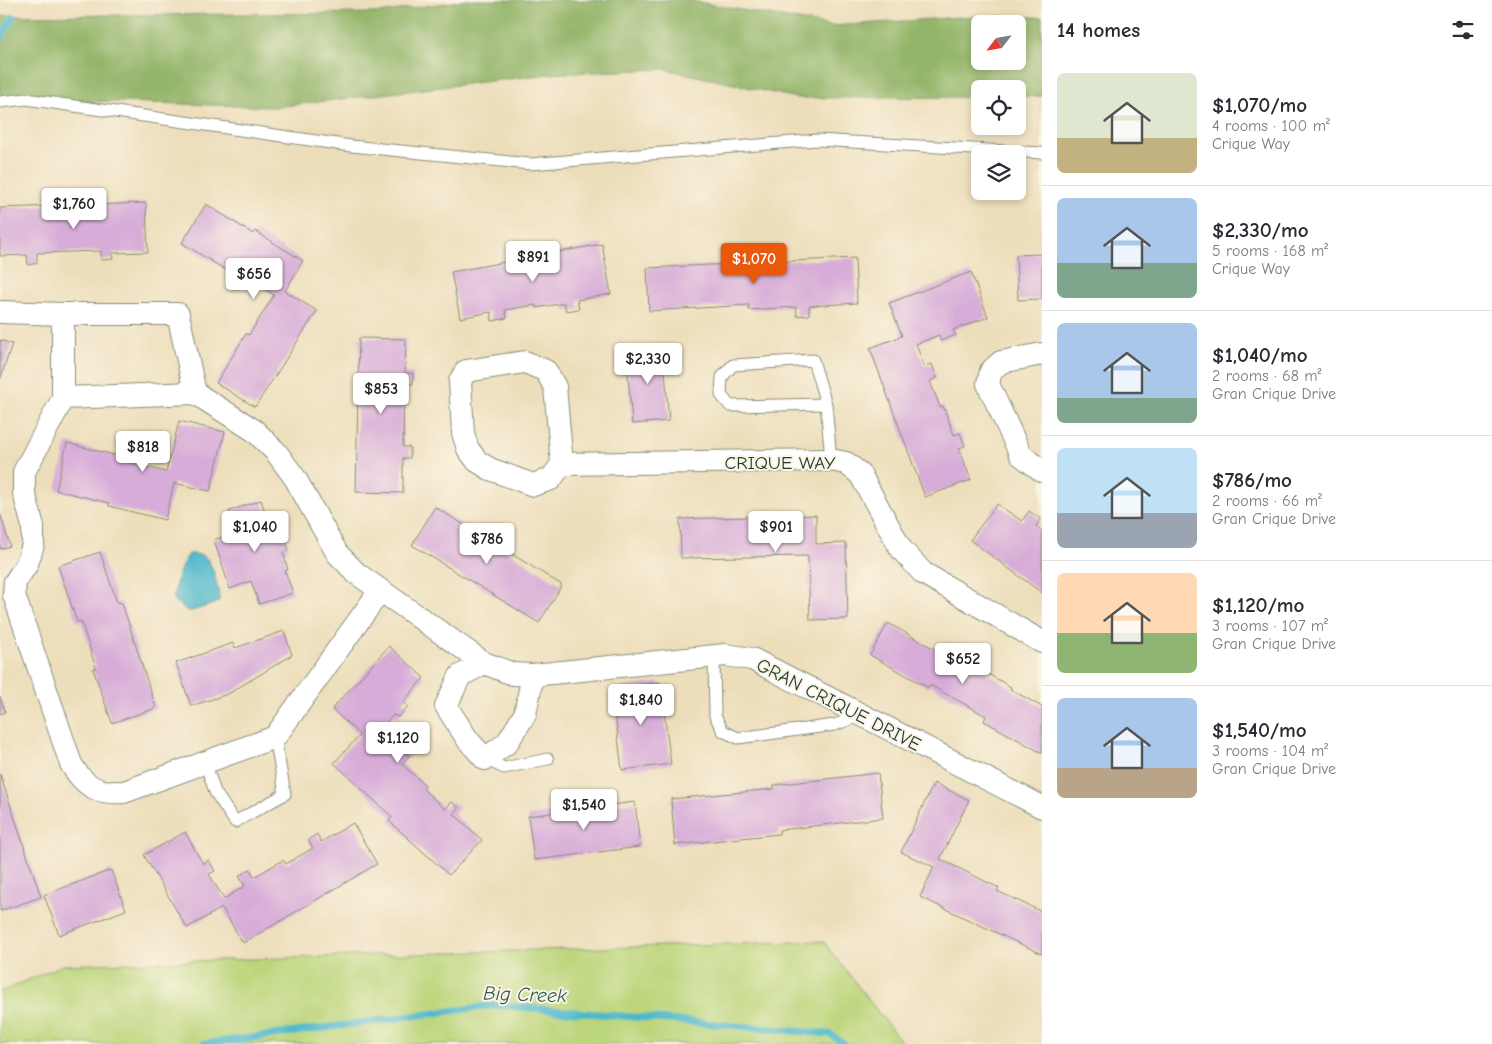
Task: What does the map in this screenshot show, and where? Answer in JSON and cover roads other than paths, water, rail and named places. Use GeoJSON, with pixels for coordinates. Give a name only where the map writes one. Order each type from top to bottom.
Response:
{"type":"FeatureCollection","features":[{"type":"Feature","properties":{"kind":"street"},"geometry":{"type":"LineString","coordinates":[[0,312],[178,314],[196,393],[63,398]]}},
{"type":"Feature","properties":{"kind":"street"},"geometry":{"type":"LineString","coordinates":[[63,314],[63,398],[24,472],[24,493],[33,526],[33,545],[27,564],[15,582],[14,595],[71,764],[79,777],[93,788],[110,793],[124,792],[275,737],[380,591]]}},
{"type":"Feature","properties":{"kind":"street"},"geometry":{"type":"LineString","coordinates":[[1042,354],[1001,362],[991,371],[988,384],[1021,455],[1042,471]]}},
{"type":"Feature","properties":{"kind":"street"},"geometry":{"type":"LineString","coordinates":[[525,362],[546,371],[555,387],[562,464],[551,479],[533,484],[490,469],[477,461],[468,449],[463,433],[460,381],[466,371],[525,362]]}},
{"type":"Feature","properties":{"kind":"street","name":"GRAN CRIQUE DRIVE"},"geometry":{"type":"LineString","coordinates":[[196,393],[255,431],[276,452],[295,478],[337,553],[356,573],[484,663],[513,674],[533,675],[725,655],[752,658],[1042,807]]}},
{"type":"Feature","properties":{"kind":"street","name":"CRIQUE WAY"},"geometry":{"type":"LineString","coordinates":[[562,464],[831,460],[846,463],[860,474],[902,550],[923,573],[1042,642]]}},
{"type":"Feature","properties":{"kind":"street"},"geometry":{"type":"LineString","coordinates":[[484,663],[460,676],[446,706],[468,740],[485,759],[507,743],[525,714],[533,675]]}},
{"type":"Feature","properties":{"kind":"lane"},"geometry":{"type":"LineString","coordinates":[[0,102],[26,99],[351,146],[530,164],[817,140],[1042,153]]}},
{"type":"Feature","properties":{"kind":"lane"},"geometry":{"type":"LineString","coordinates":[[826,404],[730,406],[721,395],[722,377],[733,364],[813,360],[826,404],[831,460]]}},
{"type":"Feature","properties":{"kind":"lane"},"geometry":{"type":"LineString","coordinates":[[714,656],[715,716],[723,731],[738,738],[835,725],[861,715]]}},
{"type":"Feature","properties":{"kind":"lane"},"geometry":{"type":"LineString","coordinates":[[205,762],[214,792],[235,822],[285,794],[275,737]]}},
{"type":"Feature","properties":{"kind":"lane"},"geometry":{"type":"LineString","coordinates":[[485,759],[504,768],[548,759]]}},
{"type":"Feature","properties":{"kind":"water"},"geometry":{"type":"Polygon","coordinates":[[[189,554],[203,556],[207,559],[216,579],[219,597],[219,601],[214,604],[192,611],[188,611],[174,601],[178,576],[189,554]]]}},
{"type":"Feature","properties":{"kind":"waterway"},"geometry":{"type":"LineString","coordinates":[[0,40],[13,17]]}},
{"type":"Feature","properties":{"kind":"waterway","name":"Big Creek"},"geometry":{"type":"LineString","coordinates":[[204,1044],[495,1005],[830,1034],[844,1044]]}}]}
